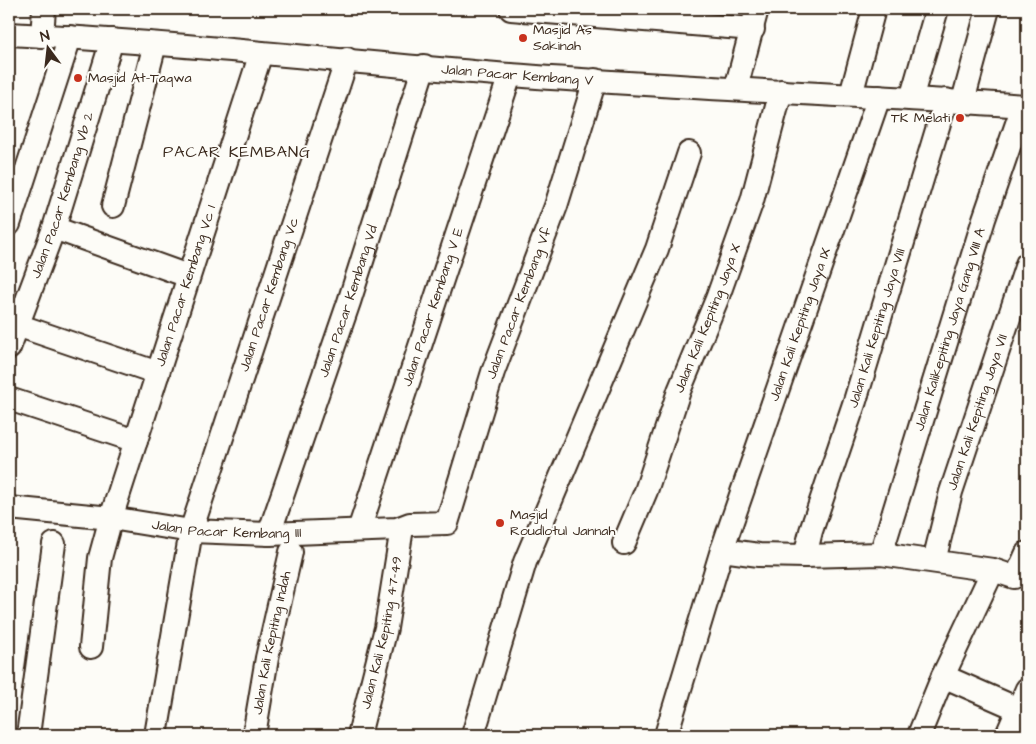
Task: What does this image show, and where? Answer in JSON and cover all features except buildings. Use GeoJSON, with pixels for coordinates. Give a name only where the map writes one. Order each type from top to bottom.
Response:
{"type":"FeatureCollection","features":[{"type":"Feature","properties":{"kind":"street"},"geometry":{"type":"LineString","coordinates":[[42,36],[44,9]]}},
{"type":"Feature","properties":{"kind":"street"},"geometry":{"type":"LineString","coordinates":[[511,9],[755,19],[736,88]]}},
{"type":"Feature","properties":{"kind":"street"},"geometry":{"type":"LineString","coordinates":[[851,95],[874,9]]}},
{"type":"Feature","properties":{"kind":"street"},"geometry":{"type":"LineString","coordinates":[[911,99],[937,9]]}},
{"type":"Feature","properties":{"kind":"street","name":"Jalan Kali Kepiting Jaya VIII"},"geometry":{"type":"LineString","coordinates":[[805,556],[811,531],[955,101],[988,9]]}},
{"type":"Feature","properties":{"kind":"street","name":"Jalan Pacar Kembang V"},"geometry":{"type":"LineString","coordinates":[[9,34],[112,40],[424,66],[508,80],[595,80],[1025,106]]}},
{"type":"Feature","properties":{"kind":"street"},"geometry":{"type":"LineString","coordinates":[[9,224],[70,37]]}},
{"type":"Feature","properties":{"kind":"street","name":"Jalan Pacar Kembang Vb 2"},"geometry":{"type":"LineString","coordinates":[[9,348],[54,228],[112,40]]}},
{"type":"Feature","properties":{"kind":"street"},"geometry":{"type":"LineString","coordinates":[[113,206],[155,44]]}},
{"type":"Feature","properties":{"kind":"street","name":"Jalan Pacar Kembang Vc 1"},"geometry":{"type":"LineString","coordinates":[[91,648],[100,558],[111,518],[261,53]]}},
{"type":"Feature","properties":{"kind":"street","name":"Jalan Pacar Kembang Vc"},"geometry":{"type":"LineString","coordinates":[[156,735],[191,531],[347,59]]}},
{"type":"Feature","properties":{"kind":"street","name":"Jalan Pacar Kembang Vd"},"geometry":{"type":"LineString","coordinates":[[269,534],[349,302],[424,66]]}},
{"type":"Feature","properties":{"kind":"street","name":"Jalan Pacar Kembang V E"},"geometry":{"type":"LineString","coordinates":[[359,530],[508,80]]}},
{"type":"Feature","properties":{"kind":"street","name":"Jalan Pacar Kembang Vf"},"geometry":{"type":"LineString","coordinates":[[444,525],[450,519],[493,372],[556,206],[595,80]]}},
{"type":"Feature","properties":{"kind":"street","name":"Jalan Kali Kepiting Jaya X"},"geometry":{"type":"LineString","coordinates":[[624,542],[646,491],[679,391],[717,299],[749,210],[782,91]]}},
{"type":"Feature","properties":{"kind":"street","name":"Jalan Kali Kepiting Jaya IX"},"geometry":{"type":"LineString","coordinates":[[666,735],[686,676],[722,550],[879,98]]}},
{"type":"Feature","properties":{"kind":"street","name":"Jalan Kalikepiting Jaya Gang VIII A"},"geometry":{"type":"LineString","coordinates":[[880,554],[984,219],[1025,106]]}},
{"type":"Feature","properties":{"kind":"street"},"geometry":{"type":"LineString","coordinates":[[473,735],[525,562],[657,249],[689,153]]}},
{"type":"Feature","properties":{"kind":"street"},"geometry":{"type":"LineString","coordinates":[[54,228],[188,276]]}},
{"type":"Feature","properties":{"kind":"street","name":"Jalan Kali Kepiting Jaya VII"},"geometry":{"type":"LineString","coordinates":[[934,561],[951,492],[1027,264]]}},
{"type":"Feature","properties":{"kind":"street"},"geometry":{"type":"LineString","coordinates":[[17,325],[158,373]]}},
{"type":"Feature","properties":{"kind":"street"},"geometry":{"type":"LineString","coordinates":[[9,399],[136,441]]}},
{"type":"Feature","properties":{"kind":"street","name":"Jalan Pacar Kembang III"},"geometry":{"type":"LineString","coordinates":[[9,508],[111,518],[191,531],[269,534],[402,528],[410,524],[444,525]]}},
{"type":"Feature","properties":{"kind":"street","name":"Jalan Kali Kepiting 47-49"},"geometry":{"type":"LineString","coordinates":[[359,735],[386,628],[402,528]]}},
{"type":"Feature","properties":{"kind":"street"},"geometry":{"type":"LineString","coordinates":[[28,735],[54,544]]}},
{"type":"Feature","properties":{"kind":"street"},"geometry":{"type":"LineString","coordinates":[[722,550],[805,556],[880,554],[993,570],[1016,577],[1027,553]]}},
{"type":"Feature","properties":{"kind":"street","name":"Jalan Kali Kepiting Indah"},"geometry":{"type":"LineString","coordinates":[[254,735],[267,658],[291,552]]}},
{"type":"Feature","properties":{"kind":"street"},"geometry":{"type":"LineString","coordinates":[[919,735],[943,676],[993,570]]}},
{"type":"Feature","properties":{"kind":"street"},"geometry":{"type":"LineString","coordinates":[[943,676],[1018,718]]}},
{"type":"Feature","properties":{"kind":"place","name":"Masjid As Sakinah"},"geometry":{"type":"Point","coordinates":[523,38]}},
{"type":"Feature","properties":{"kind":"place","name":"Masjid At-Taqwa"},"geometry":{"type":"Point","coordinates":[78,78]}},
{"type":"Feature","properties":{"kind":"place","name":"TK Melati"},"geometry":{"type":"Point","coordinates":[960,118]}},
{"type":"Feature","properties":{"kind":"place","name":"Masjid Roudlotul Jannah"},"geometry":{"type":"Point","coordinates":[500,523]}},
{"type":"Feature","properties":{"kind":"district","name":"PACAR KEMBANG"},"geometry":{"type":"Point","coordinates":[237,152]}}]}
